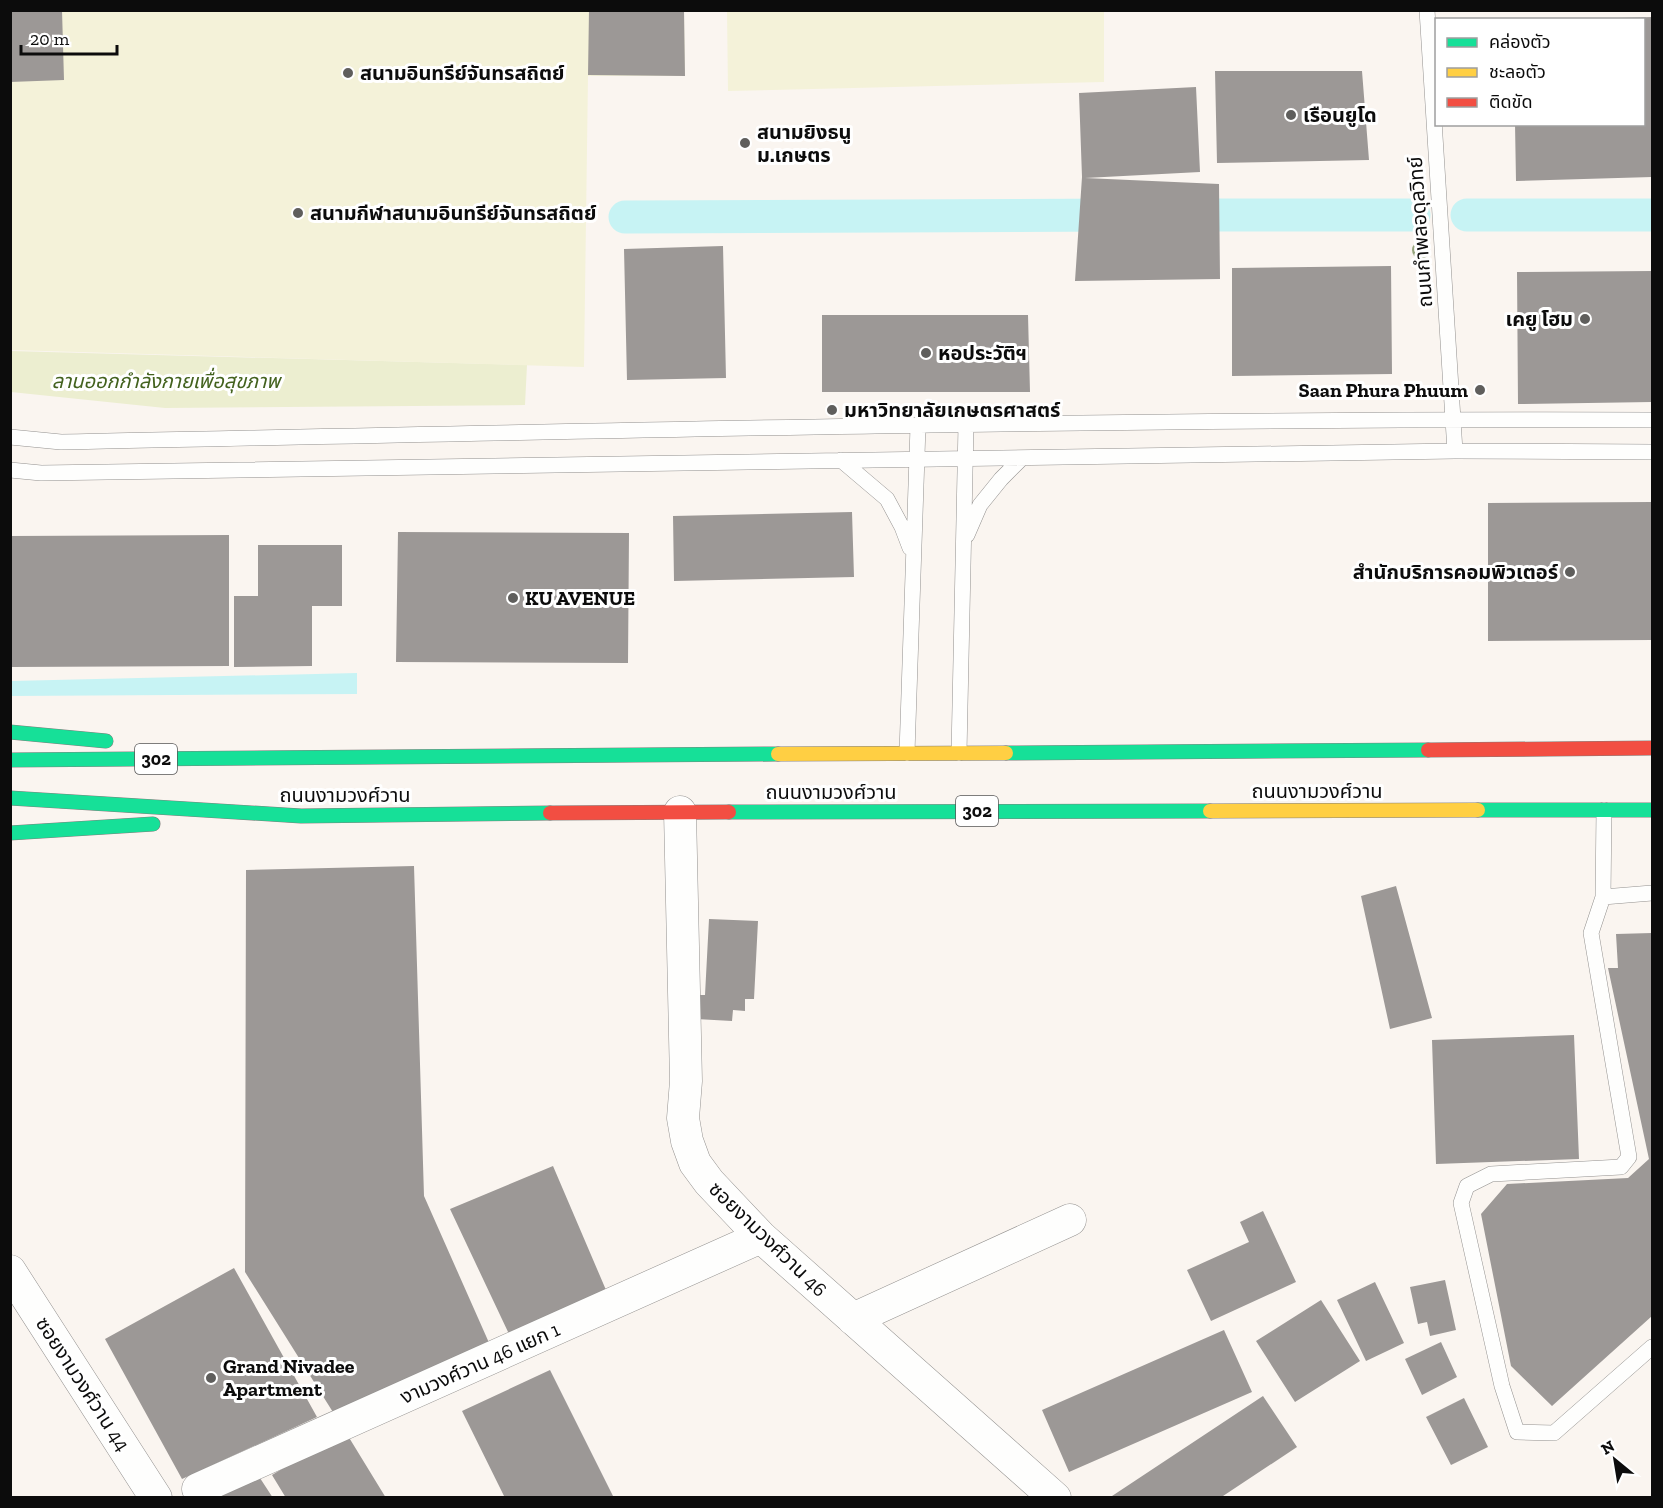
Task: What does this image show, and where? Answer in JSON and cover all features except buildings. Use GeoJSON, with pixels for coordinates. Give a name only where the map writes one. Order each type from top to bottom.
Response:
{"type":"FeatureCollection","features":[{"type":"Feature","properties":{"kind":"main road"},"geometry":{"type":"LineString","coordinates":[[10,732],[116,742]]}},
{"type":"Feature","properties":{"kind":"main road"},"geometry":{"type":"LineString","coordinates":[[151,745],[302,759]]}},
{"type":"Feature","properties":{"kind":"main road","name":"ถนนงามวงศ์วาน"},"geometry":{"type":"LineString","coordinates":[[10,760],[1653,747]]}},
{"type":"Feature","properties":{"kind":"main road","name":"ถนนงามวงศ์วาน"},"geometry":{"type":"LineString","coordinates":[[10,798],[301,816],[681,812],[1653,810]]}},
{"type":"Feature","properties":{"kind":"main road"},"geometry":{"type":"LineString","coordinates":[[185,823],[301,816]]}},
{"type":"Feature","properties":{"kind":"main road"},"geometry":{"type":"LineString","coordinates":[[10,833],[162,824]]}},
{"type":"Feature","properties":{"kind":"street","name":"ซอยงามวงศ์วาน 46"},"geometry":{"type":"LineString","coordinates":[[681,812],[686,1082],[683,1118],[687,1142],[695,1162],[709,1182],[761,1238],[1055,1497]]}},
{"type":"Feature","properties":{"kind":"street"},"geometry":{"type":"LineString","coordinates":[[853,1319],[1070,1220]]}},
{"type":"Feature","properties":{"kind":"street","name":"งามวงศ์วาน 46 แยก 1"},"geometry":{"type":"LineString","coordinates":[[198,1489],[761,1238]]}},
{"type":"Feature","properties":{"kind":"street","name":"ซอยงามวงศ์วาน 44"},"geometry":{"type":"LineString","coordinates":[[10,1271],[156,1497]]}},
{"type":"Feature","properties":{"kind":"lane","name":"ถนนกำพลอดุลวิทย์"},"geometry":{"type":"LineString","coordinates":[[1427,10],[1455,451]]}},
{"type":"Feature","properties":{"kind":"lane"},"geometry":{"type":"LineString","coordinates":[[10,437],[61,442],[966,425],[1453,419],[1653,420]]}},
{"type":"Feature","properties":{"kind":"lane"},"geometry":{"type":"LineString","coordinates":[[959,753],[966,425]]}},
{"type":"Feature","properties":{"kind":"lane"},"geometry":{"type":"LineString","coordinates":[[907,753],[918,426]]}},
{"type":"Feature","properties":{"kind":"lane"},"geometry":{"type":"LineString","coordinates":[[10,470],[41,473],[1455,451],[1653,452]]}},
{"type":"Feature","properties":{"kind":"lane"},"geometry":{"type":"LineString","coordinates":[[963,542],[980,505],[1022,458]]}},
{"type":"Feature","properties":{"kind":"lane"},"geometry":{"type":"LineString","coordinates":[[841,460],[887,499],[902,527],[913,557]]}},
{"type":"Feature","properties":{"kind":"lane"},"geometry":{"type":"LineString","coordinates":[[1604,810],[1603,897],[1592,933],[1629,1157],[1621,1167],[1491,1174],[1467,1186],[1461,1203],[1502,1386],[1517,1432],[1554,1433],[1653,1347]]}},
{"type":"Feature","properties":{"kind":"lane"},"geometry":{"type":"LineString","coordinates":[[1603,897],[1653,893]]}},
{"type":"Feature","properties":{"kind":"green space","name":"ลานออกกำลังกายเพื่อสุขภาพ"},"geometry":{"type":"Polygon","coordinates":[[[11,351],[527,365],[525,405],[165,408],[11,392],[11,351]]]}},
{"type":"Feature","properties":{"kind":"shaded area","name":"สนามกีฬาสนามอินทรีย์จันทรสถิตย์"},"geometry":{"type":"Polygon","coordinates":[[[11,11],[684,11],[685,76],[588,76],[584,367],[11,350],[11,11]]]}},
{"type":"Feature","properties":{"kind":"shaded area"},"geometry":{"type":"Polygon","coordinates":[[[727,11],[1104,11],[1104,82],[728,91],[727,11]]]}},
{"type":"Feature","properties":{"kind":"water"},"geometry":{"type":"Polygon","coordinates":[[[357,673],[357,694],[11,696],[11,681],[357,673]]]}},
{"type":"Feature","properties":{"kind":"waterway"},"geometry":{"type":"LineString","coordinates":[[625,217],[1124,215]]}},
{"type":"Feature","properties":{"kind":"waterway"},"geometry":{"type":"LineString","coordinates":[[1176,215],[1414,215]]}},
{"type":"Feature","properties":{"kind":"waterway"},"geometry":{"type":"LineString","coordinates":[[1467,215],[1652,215]]}},
{"type":"Feature","properties":{"kind":"traffic: fast"},"geometry":{"type":"LineString","coordinates":[[10,732],[106,741]]}},
{"type":"Feature","properties":{"kind":"traffic: fast"},"geometry":{"type":"LineString","coordinates":[[1006,753],[1428,750]]}},
{"type":"Feature","properties":{"kind":"traffic: fast"},"geometry":{"type":"LineString","coordinates":[[10,760],[778,754]]}},
{"type":"Feature","properties":{"kind":"traffic: fast"},"geometry":{"type":"LineString","coordinates":[[10,798],[301,816],[550,813]]}},
{"type":"Feature","properties":{"kind":"traffic: fast"},"geometry":{"type":"LineString","coordinates":[[1478,810],[1652,810]]}},
{"type":"Feature","properties":{"kind":"traffic: fast"},"geometry":{"type":"LineString","coordinates":[[729,812],[1210,811]]}},
{"type":"Feature","properties":{"kind":"traffic: fast"},"geometry":{"type":"LineString","coordinates":[[10,833],[153,824]]}},
{"type":"Feature","properties":{"kind":"traffic: slow"},"geometry":{"type":"LineString","coordinates":[[778,754],[1006,753]]}},
{"type":"Feature","properties":{"kind":"traffic: slow"},"geometry":{"type":"LineString","coordinates":[[1210,811],[1478,810]]}},
{"type":"Feature","properties":{"kind":"traffic: jam"},"geometry":{"type":"LineString","coordinates":[[1428,750],[1652,748]]}},
{"type":"Feature","properties":{"kind":"traffic: jam"},"geometry":{"type":"LineString","coordinates":[[550,813],[729,812]]}},
{"type":"Feature","properties":{"kind":"place","name":"สนามอินทรีย์จันทรสถิตย์"},"geometry":{"type":"Point","coordinates":[348,73]}},
{"type":"Feature","properties":{"kind":"place","name":"เรือนยูโด"},"geometry":{"type":"Point","coordinates":[1291,115]}},
{"type":"Feature","properties":{"kind":"place","name":"สนามยิงธนู ม.เกษตร"},"geometry":{"type":"Point","coordinates":[745,143]}},
{"type":"Feature","properties":{"kind":"place","name":"สนามกีฬาสนามอินทรีย์จันทรสถิตย์"},"geometry":{"type":"Point","coordinates":[298,213]}},
{"type":"Feature","properties":{"kind":"place","name":"เคยู โฮม"},"geometry":{"type":"Point","coordinates":[1585,319]}},
{"type":"Feature","properties":{"kind":"place","name":"หอประวัติฯ"},"geometry":{"type":"Point","coordinates":[926,353]}},
{"type":"Feature","properties":{"kind":"place","name":"Saan Phura Phuum"},"geometry":{"type":"Point","coordinates":[1480,390]}},
{"type":"Feature","properties":{"kind":"place","name":"มหาวิทยาลัยเกษตรศาสตร์"},"geometry":{"type":"Point","coordinates":[832,410]}},
{"type":"Feature","properties":{"kind":"place","name":"สำนักบริการคอมพิวเตอร์"},"geometry":{"type":"Point","coordinates":[1570,572]}},
{"type":"Feature","properties":{"kind":"place","name":"KU AVENUE"},"geometry":{"type":"Point","coordinates":[513,598]}},
{"type":"Feature","properties":{"kind":"place","name":"Grand Nivadee Apartment"},"geometry":{"type":"Point","coordinates":[211,1378]}}]}
